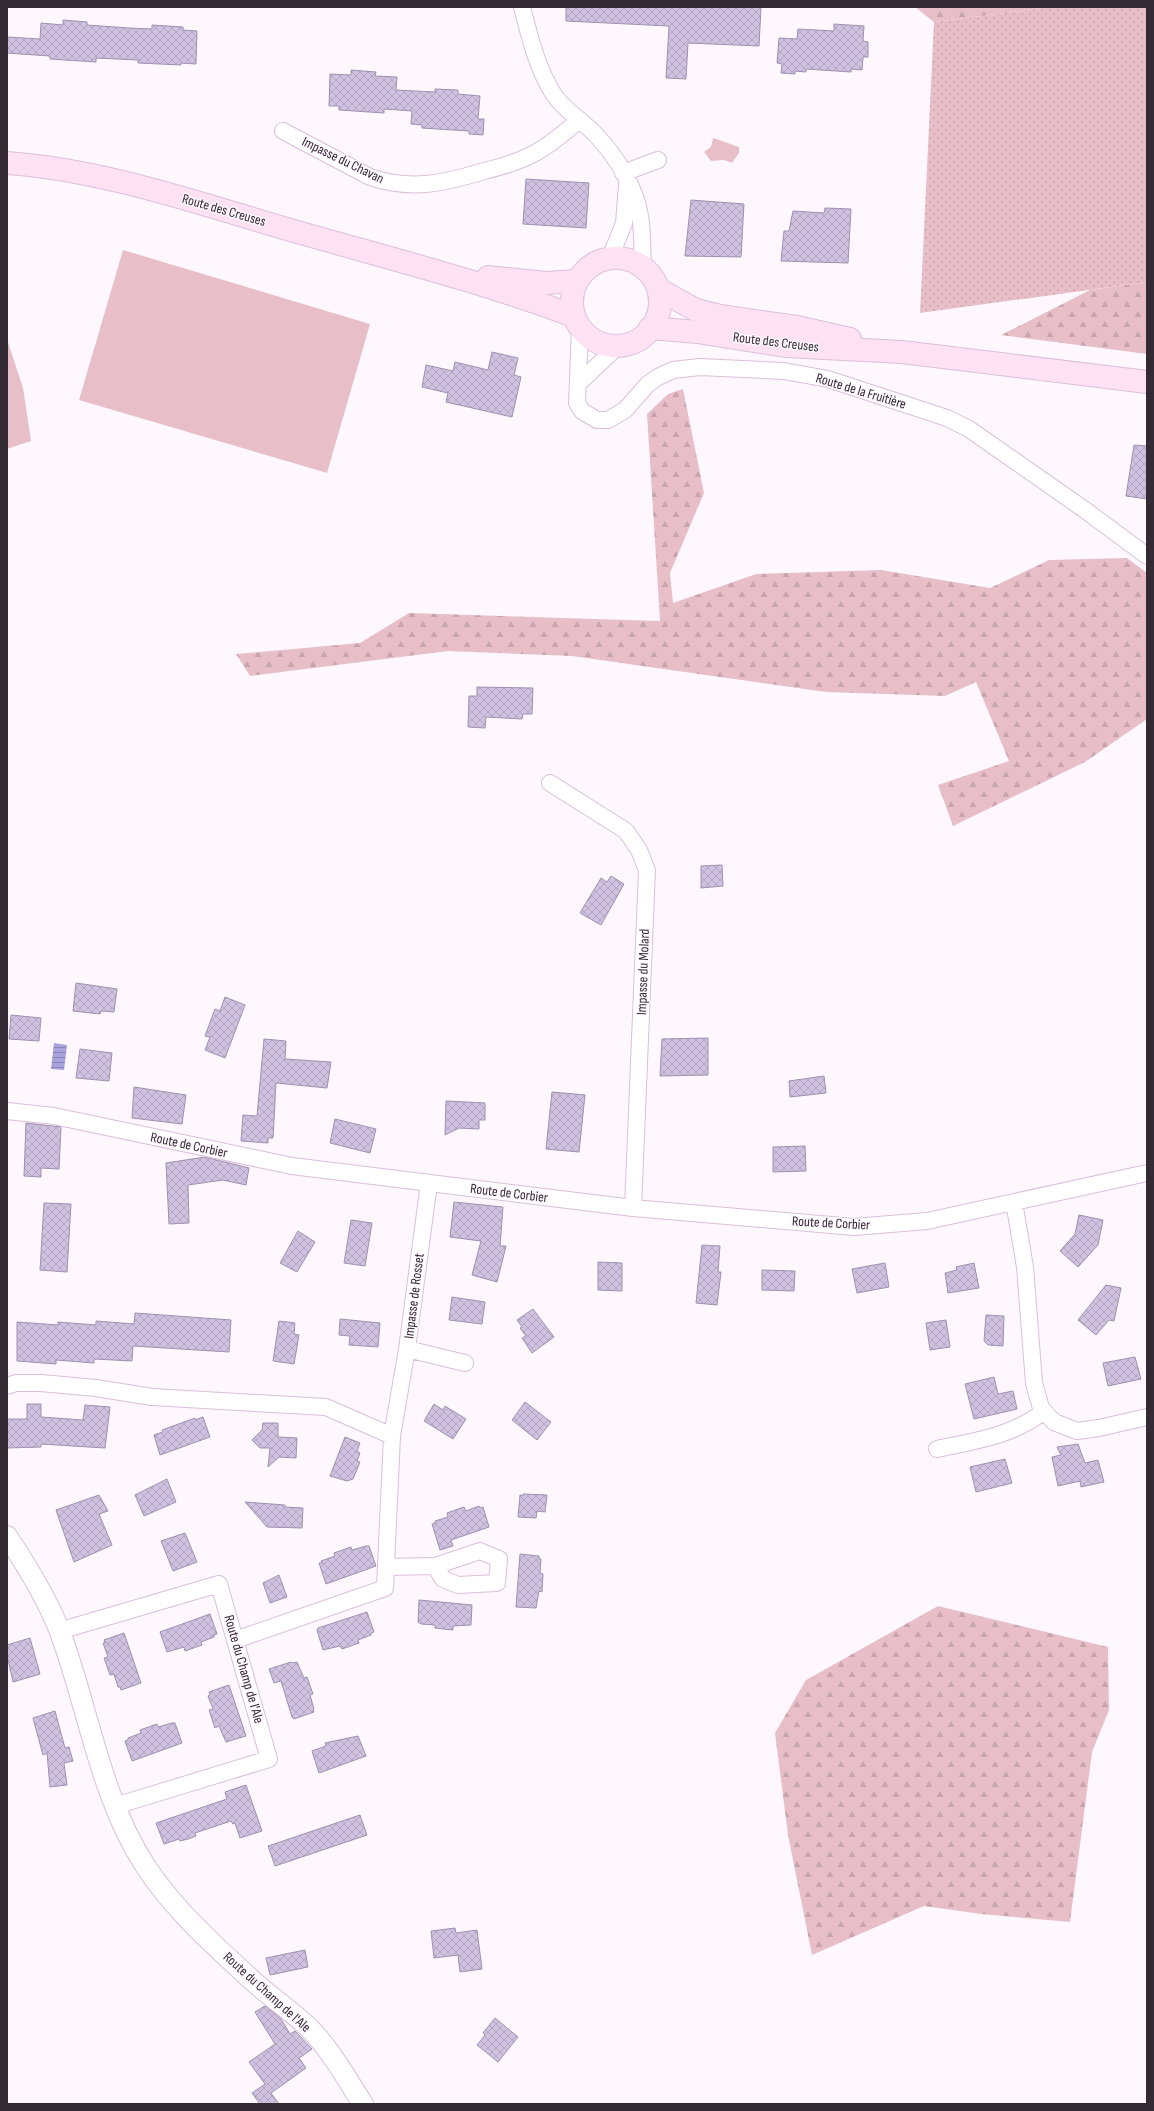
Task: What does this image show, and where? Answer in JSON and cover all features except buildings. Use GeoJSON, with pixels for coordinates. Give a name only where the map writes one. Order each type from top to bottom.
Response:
{"type":"FeatureCollection","features":[{"type":"Feature","properties":{"kind":"main road","name":"Route des Creuses"},"geometry":{"type":"LineString","coordinates":[[7,163],[88,174],[155,191],[437,272],[543,304],[577,322],[589,337],[600,343],[618,346],[630,344],[643,337],[650,328],[659,313],[658,289],[649,273],[643,268],[625,259],[610,258]]}},
{"type":"Feature","properties":{"kind":"main road"},"geometry":{"type":"LineString","coordinates":[[577,322],[572,298],[578,281],[586,270],[597,262],[610,258]]}},
{"type":"Feature","properties":{"kind":"main road","name":"Route des Creuses"},"geometry":{"type":"LineString","coordinates":[[437,272],[546,283],[578,281]]}},
{"type":"Feature","properties":{"kind":"main road","name":"Route des Creuses"},"geometry":{"type":"LineString","coordinates":[[658,289],[696,310],[720,316],[797,327],[902,352]]}},
{"type":"Feature","properties":{"kind":"main road","name":"Route des Creuses"},"geometry":{"type":"LineString","coordinates":[[650,328],[697,332],[786,346],[902,352],[1147,382]]}},
{"type":"Feature","properties":{"kind":"street"},"geometry":{"type":"LineString","coordinates":[[522,7],[537,60],[547,83],[559,101],[609,149],[635,194],[640,217],[643,268]]}},
{"type":"Feature","properties":{"kind":"street","name":"Impasse du Chavan"},"geometry":{"type":"LineString","coordinates":[[283,131],[370,177],[385,182],[424,185],[448,182],[508,164],[534,154],[580,120]]}},
{"type":"Feature","properties":{"kind":"street"},"geometry":{"type":"LineString","coordinates":[[625,178],[658,160]]}},
{"type":"Feature","properties":{"kind":"street"},"geometry":{"type":"LineString","coordinates":[[610,258],[624,223],[625,178]]}},
{"type":"Feature","properties":{"kind":"street","name":"Route de la Fruitière"},"geometry":{"type":"LineString","coordinates":[[577,322],[579,383],[576,394],[577,403],[582,411],[597,420],[608,420],[625,410],[648,384],[672,370],[700,367],[784,371],[828,379],[947,418],[969,429],[1086,510],[1147,556]]}},
{"type":"Feature","properties":{"kind":"street"},"geometry":{"type":"LineString","coordinates":[[579,383],[618,346]]}},
{"type":"Feature","properties":{"kind":"street","name":"Impasse du Molard"},"geometry":{"type":"LineString","coordinates":[[550,783],[626,831],[639,850],[647,870],[633,1208]]}},
{"type":"Feature","properties":{"kind":"street","name":"Route de Corbier"},"geometry":{"type":"LineString","coordinates":[[7,1111],[54,1116],[292,1166],[633,1208],[854,1227],[928,1221],[1147,1173]]}},
{"type":"Feature","properties":{"kind":"street","name":"Impasse de Rosset"},"geometry":{"type":"LineString","coordinates":[[429,1183],[407,1349],[466,1363]]}},
{"type":"Feature","properties":{"kind":"street"},"geometry":{"type":"LineString","coordinates":[[1014,1202],[1025,1267],[1034,1383],[1037,1398],[1043,1412],[1054,1422],[1077,1431],[1099,1428],[1147,1417]]}},
{"type":"Feature","properties":{"kind":"street"},"geometry":{"type":"LineString","coordinates":[[235,1640],[385,1588],[392,1436],[407,1349]]}},
{"type":"Feature","properties":{"kind":"street"},"geometry":{"type":"LineString","coordinates":[[7,1386],[16,1383],[41,1383],[96,1388],[152,1397],[326,1407],[392,1436]]}},
{"type":"Feature","properties":{"kind":"street"},"geometry":{"type":"LineString","coordinates":[[937,1449],[991,1438],[1021,1427],[1043,1412]]}},
{"type":"Feature","properties":{"kind":"street","name":"Route du Champ de l'Ale"},"geometry":{"type":"LineString","coordinates":[[7,1536],[60,1631],[115,1806],[145,1866],[164,1893],[194,1925],[255,1982],[307,2026],[342,2070],[363,2104]]}},
{"type":"Feature","properties":{"kind":"street"},"geometry":{"type":"LineString","coordinates":[[386,1567],[435,1566]]}},
{"type":"Feature","properties":{"kind":"street","name":"Route du Champ de l'Ale"},"geometry":{"type":"LineString","coordinates":[[60,1631],[219,1584],[269,1759],[115,1806]]}},
{"type":"Feature","properties":{"kind":"green space"},"geometry":{"type":"Polygon","coordinates":[[[915,7],[1050,7],[934,22],[915,7]]]}},
{"type":"Feature","properties":{"kind":"green space"},"geometry":{"type":"Polygon","coordinates":[[[1050,7],[1147,7],[1147,282],[920,313],[934,22],[1050,7]]]}},
{"type":"Feature","properties":{"kind":"green space"},"geometry":{"type":"Polygon","coordinates":[[[713,138],[739,147],[739,153],[732,163],[724,160],[711,161],[704,152],[711,147],[713,138]]]}},
{"type":"Feature","properties":{"kind":"green space"},"geometry":{"type":"Polygon","coordinates":[[[123,250],[370,324],[327,473],[79,400],[123,250]]]}},
{"type":"Feature","properties":{"kind":"green space"},"geometry":{"type":"Polygon","coordinates":[[[1147,282],[1147,354],[1001,335],[1090,290],[1147,282]]]}},
{"type":"Feature","properties":{"kind":"green space"},"geometry":{"type":"Polygon","coordinates":[[[7,339],[23,388],[31,441],[7,449],[7,339]]]}},
{"type":"Feature","properties":{"kind":"green space"},"geometry":{"type":"Polygon","coordinates":[[[683,389],[704,493],[670,573],[673,603],[756,574],[881,570],[990,588],[1049,560],[1127,558],[1147,573],[1147,719],[1085,762],[953,826],[938,785],[1009,761],[976,682],[945,696],[826,692],[572,656],[448,651],[250,676],[236,654],[360,643],[409,613],[660,621],[647,414],[668,394],[683,389]]]}},
{"type":"Feature","properties":{"kind":"green space"},"geometry":{"type":"Polygon","coordinates":[[[938,1606],[1108,1647],[1109,1710],[1092,1752],[1070,1922],[981,1914],[924,1906],[812,1955],[788,1835],[775,1733],[806,1680],[938,1606]]]}},
{"type":"Feature","properties":{"kind":"shaded area"},"geometry":{"type":"Polygon","coordinates":[[[54,1043],[67,1045],[64,1070],[51,1069],[54,1043]]]}}]}
